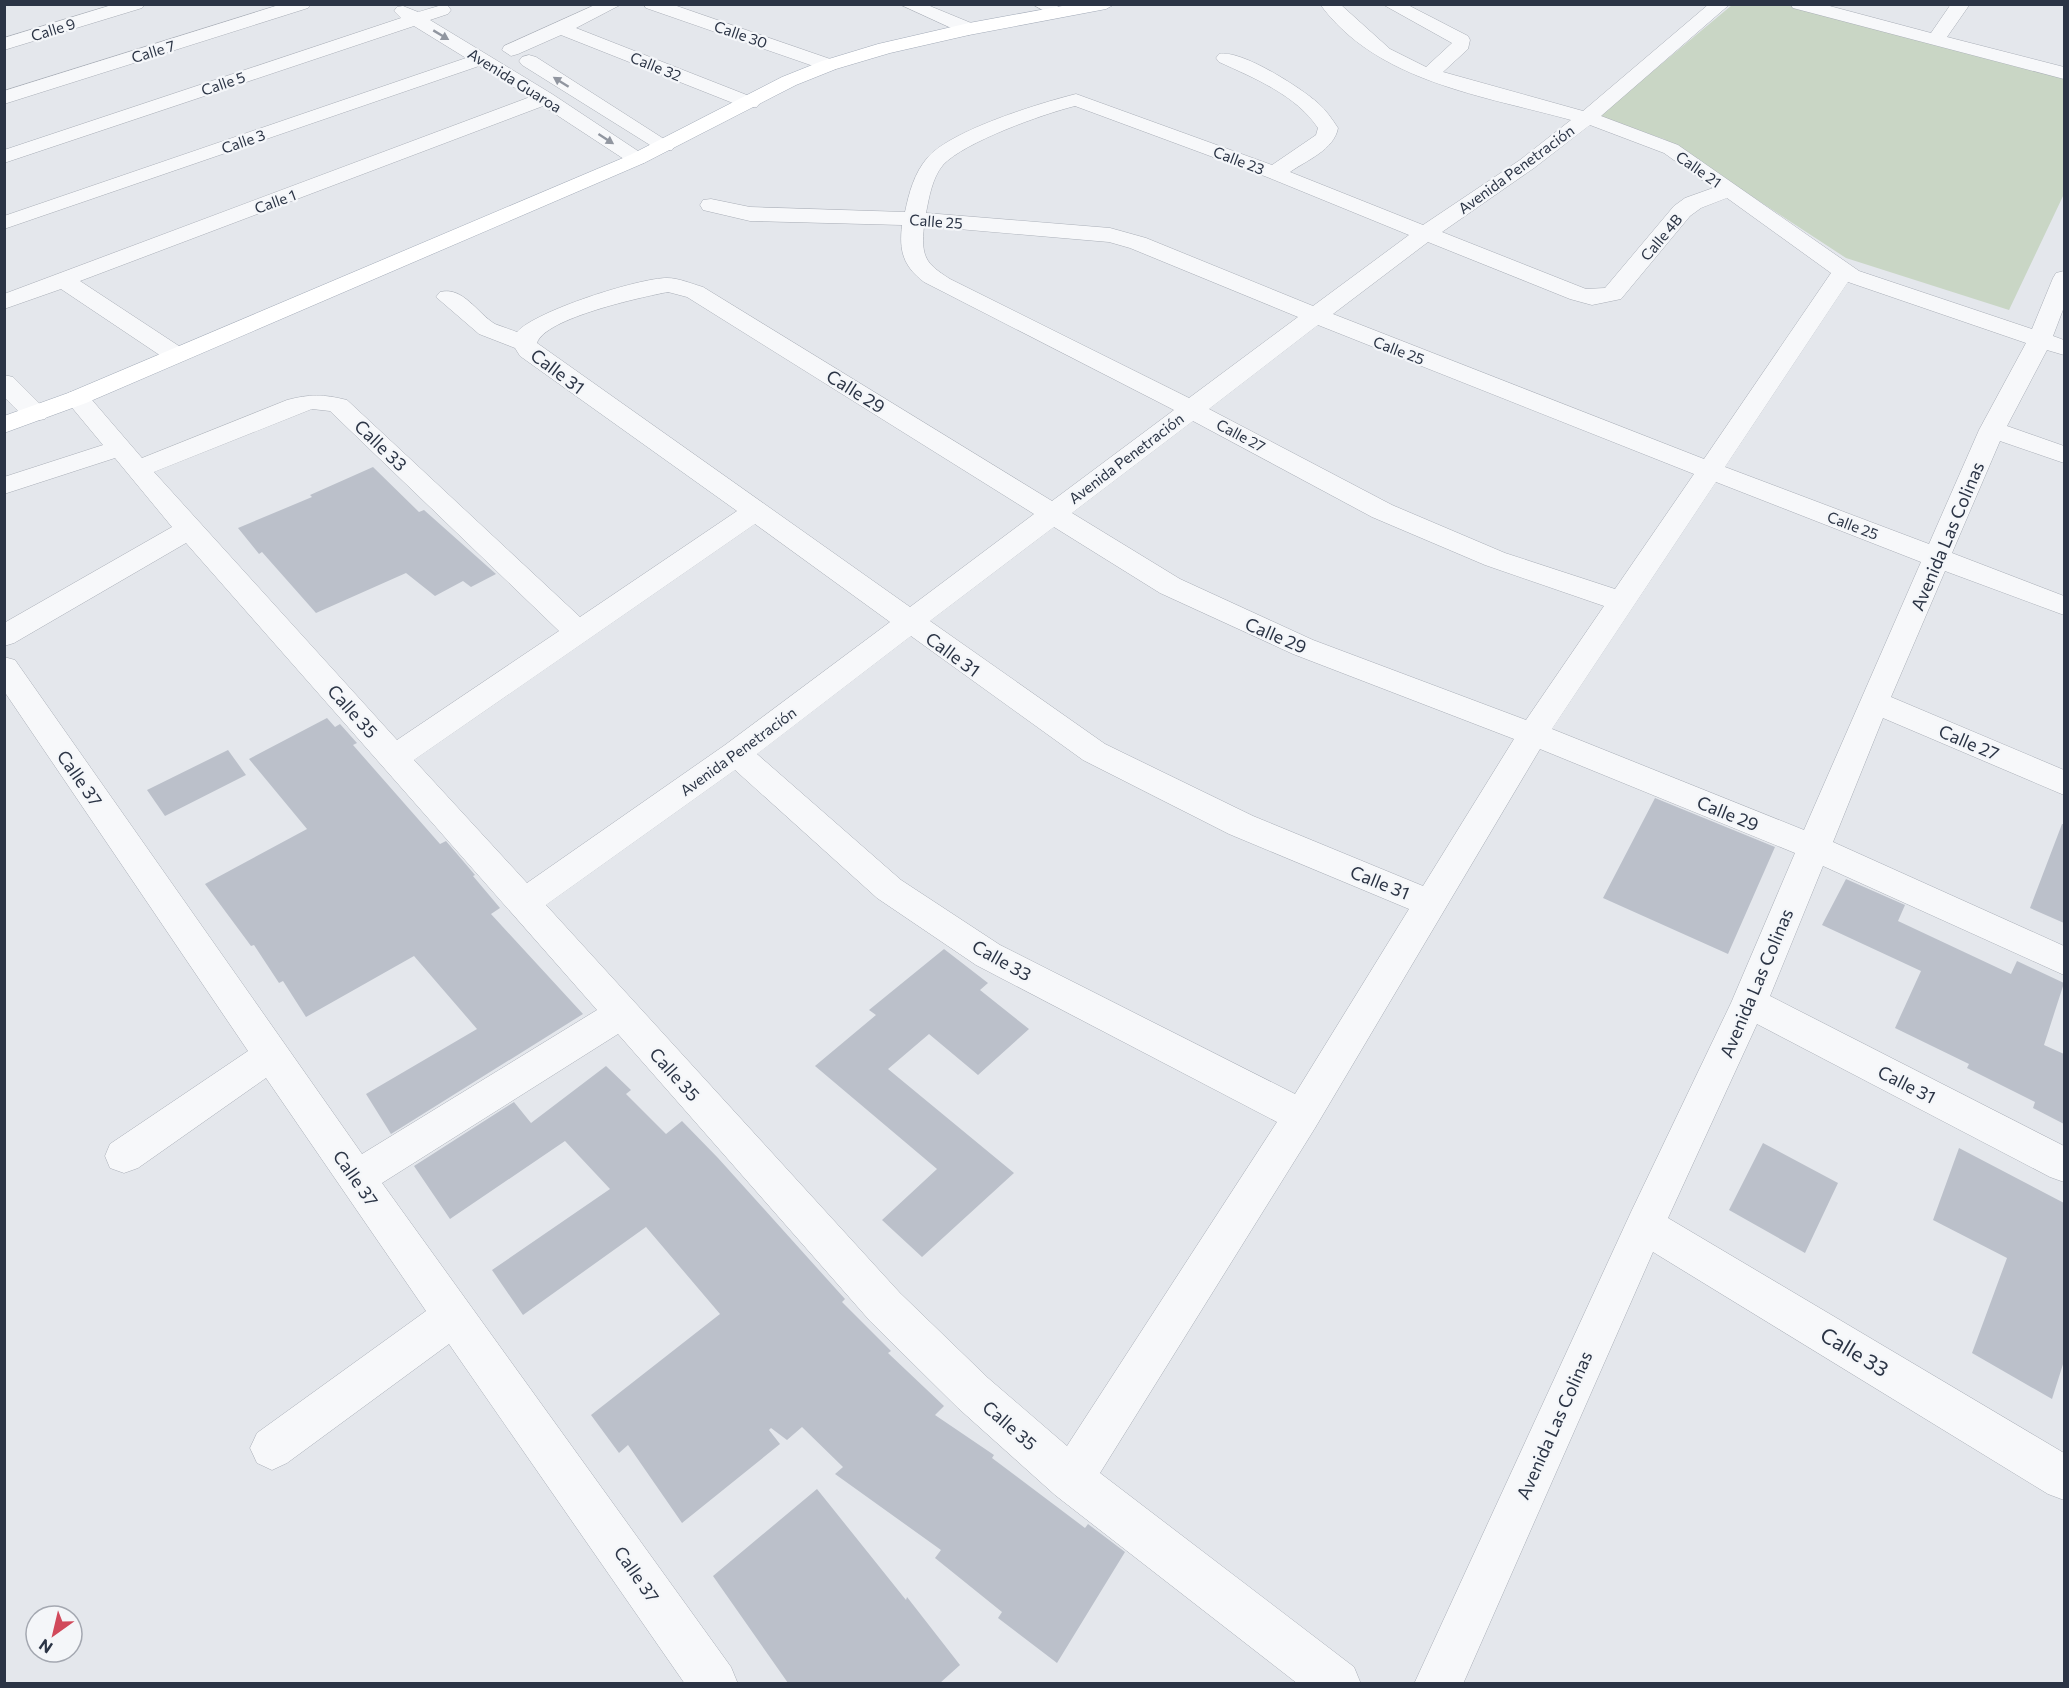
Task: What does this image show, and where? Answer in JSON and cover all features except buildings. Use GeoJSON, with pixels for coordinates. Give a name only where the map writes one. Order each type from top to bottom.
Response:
{"type":"FeatureCollection","features":[{"type":"Feature","properties":{"kind":"main road"},"geometry":{"type":"LineString","coordinates":[[4,424],[77,398],[448,242],[665,146],[789,81],[829,65],[885,48],[1048,8],[1106,4]]}},
{"type":"Feature","properties":{"kind":"street","name":"Calle 9"},"geometry":{"type":"LineString","coordinates":[[4,44],[136,4]]}},
{"type":"Feature","properties":{"kind":"street","name":"Calle 7"},"geometry":{"type":"LineString","coordinates":[[4,98],[302,4]]}},
{"type":"Feature","properties":{"kind":"street","name":"Avenida Guaroa"},"geometry":{"type":"LineString","coordinates":[[391,4],[545,98],[637,159]]}},
{"type":"Feature","properties":{"kind":"street"},"geometry":{"type":"LineString","coordinates":[[511,50],[614,4]]}},
{"type":"Feature","properties":{"kind":"street","name":"Calle 30"},"geometry":{"type":"LineString","coordinates":[[652,4],[829,65]]}},
{"type":"Feature","properties":{"kind":"street"},"geometry":{"type":"LineString","coordinates":[[908,4],[969,29]]}},
{"type":"Feature","properties":{"kind":"street","name":"Calle 21"},"geometry":{"type":"LineString","coordinates":[[1329,4],[1355,30],[1383,52],[1429,74],[1586,118],[1665,146],[1843,272],[1871,285],[2052,344]]}},
{"type":"Feature","properties":{"kind":"street"},"geometry":{"type":"LineString","coordinates":[[1391,4],[1461,40],[1461,45],[1429,74]]}},
{"type":"Feature","properties":{"kind":"street","name":"Avenida Penetración"},"geometry":{"type":"LineString","coordinates":[[524,903],[736,753],[1424,234],[1527,164],[1586,118],[1720,4]]}},
{"type":"Feature","properties":{"kind":"street"},"geometry":{"type":"LineString","coordinates":[[1799,4],[2064,73]]}},
{"type":"Feature","properties":{"kind":"street"},"geometry":{"type":"LineString","coordinates":[[1935,40],[1960,4]]}},
{"type":"Feature","properties":{"kind":"street","name":"Avenida Guaroa"},"geometry":{"type":"LineString","coordinates":[[438,7],[462,22]]}},
{"type":"Feature","properties":{"kind":"street","name":"Calle 5"},"geometry":{"type":"LineString","coordinates":[[4,157],[416,19],[438,7]]}},
{"type":"Feature","properties":{"kind":"street","name":"Calle 32"},"geometry":{"type":"LineString","coordinates":[[563,28],[750,103]]}},
{"type":"Feature","properties":{"kind":"street","name":"Avenida Guaroa"},"geometry":{"type":"LineString","coordinates":[[491,39],[665,146]]}},
{"type":"Feature","properties":{"kind":"street"},"geometry":{"type":"LineString","coordinates":[[1226,58],[1299,99],[1318,114],[1328,128],[1323,141],[1274,173]]}},
{"type":"Feature","properties":{"kind":"street","name":"Calle 3"},"geometry":{"type":"LineString","coordinates":[[4,223],[481,59]]}},
{"type":"Feature","properties":{"kind":"street","name":"Calle 1"},"geometry":{"type":"LineString","coordinates":[[4,302],[545,98]]}},
{"type":"Feature","properties":{"kind":"street","name":"Calle 23"},"geometry":{"type":"LineString","coordinates":[[914,219],[921,188],[934,162],[944,153],[1065,102],[1088,103],[1274,173],[1578,294],[1603,298]]}},
{"type":"Feature","properties":{"kind":"street","name":"Calle 4B"},"geometry":{"type":"LineString","coordinates":[[1603,298],[1613,294],[1682,212],[1693,203],[1729,190]]}},
{"type":"Feature","properties":{"kind":"street","name":"Calle 25"},"geometry":{"type":"LineString","coordinates":[[711,204],[731,211],[758,214],[914,219],[1110,235],[1138,243],[1315,317],[2064,606]]}},
{"type":"Feature","properties":{"kind":"street","name":"Calle 27"},"geometry":{"type":"LineString","coordinates":[[914,219],[910,252],[915,265],[927,274],[1191,409],[1382,511],[1495,559],[1620,601]]}},
{"type":"Feature","properties":{"kind":"street"},"geometry":{"type":"LineString","coordinates":[[1071,1479],[1302,1116],[1533,734],[1620,601],[1843,272]]}},
{"type":"Feature","properties":{"kind":"street","name":"Avenida Las Colinas"},"geometry":{"type":"LineString","coordinates":[[1438,1683],[1645,1225],[1749,1003],[1874,702],[1992,430],[2052,344],[2064,278]]}},
{"type":"Feature","properties":{"kind":"street"},"geometry":{"type":"LineString","coordinates":[[63,280],[176,356]]}},
{"type":"Feature","properties":{"kind":"street","name":"Calle 29"},"geometry":{"type":"LineString","coordinates":[[527,338],[547,321],[625,293],[650,286],[683,287],[695,292],[1170,586],[1303,647],[1533,734],[1813,847],[2064,961]]}},
{"type":"Feature","properties":{"kind":"street"},"geometry":{"type":"LineString","coordinates":[[448,297],[487,328],[527,338]]}},
{"type":"Feature","properties":{"kind":"street","name":"Calle 31"},"geometry":{"type":"LineString","coordinates":[[527,338],[529,351],[1094,752],[1240,825],[1429,903]]}},
{"type":"Feature","properties":{"kind":"street"},"geometry":{"type":"LineString","coordinates":[[4,382],[36,414]]}},
{"type":"Feature","properties":{"kind":"street","name":"Calle 35"},"geometry":{"type":"LineString","coordinates":[[77,398],[189,529],[885,1307],[973,1392],[1071,1479],[1337,1683]]}},
{"type":"Feature","properties":{"kind":"street","name":"Calle 33"},"geometry":{"type":"LineString","coordinates":[[4,486],[129,459],[312,401],[338,405],[579,633]]}},
{"type":"Feature","properties":{"kind":"street"},"geometry":{"type":"LineString","coordinates":[[1992,430],[2064,455]]}},
{"type":"Feature","properties":{"kind":"street"},"geometry":{"type":"LineString","coordinates":[[395,757],[754,512]]}},
{"type":"Feature","properties":{"kind":"street"},"geometry":{"type":"LineString","coordinates":[[4,636],[189,529]]}},
{"type":"Feature","properties":{"kind":"street","name":"Calle 37"},"geometry":{"type":"LineString","coordinates":[[9,684],[454,1316],[698,1677]]}},
{"type":"Feature","properties":{"kind":"street","name":"Calle 27"},"geometry":{"type":"LineString","coordinates":[[1874,702],[2064,783]]}},
{"type":"Feature","properties":{"kind":"street","name":"Calle 33"},"geometry":{"type":"LineString","coordinates":[[736,753],[889,889],[988,955],[1302,1116]]}},
{"type":"Feature","properties":{"kind":"street","name":"Calle 31"},"geometry":{"type":"LineString","coordinates":[[1749,1003],[2064,1165]]}},
{"type":"Feature","properties":{"kind":"street"},"geometry":{"type":"LineString","coordinates":[[356,1179],[621,1014]]}},
{"type":"Feature","properties":{"kind":"street"},"geometry":{"type":"LineString","coordinates":[[124,1156],[271,1054]]}},
{"type":"Feature","properties":{"kind":"street","name":"Calle 33"},"geometry":{"type":"LineString","coordinates":[[1645,1225],[2064,1478]]}},
{"type":"Feature","properties":{"kind":"street"},"geometry":{"type":"LineString","coordinates":[[272,1448],[454,1316]]}},
{"type":"Feature","properties":{"kind":"green space"},"geometry":{"type":"Polygon","coordinates":[[[1732,5],[1790,5],[2064,74],[2064,194],[2009,310],[1846,258],[1664,139],[1598,117],[1732,5]]]}}]}
